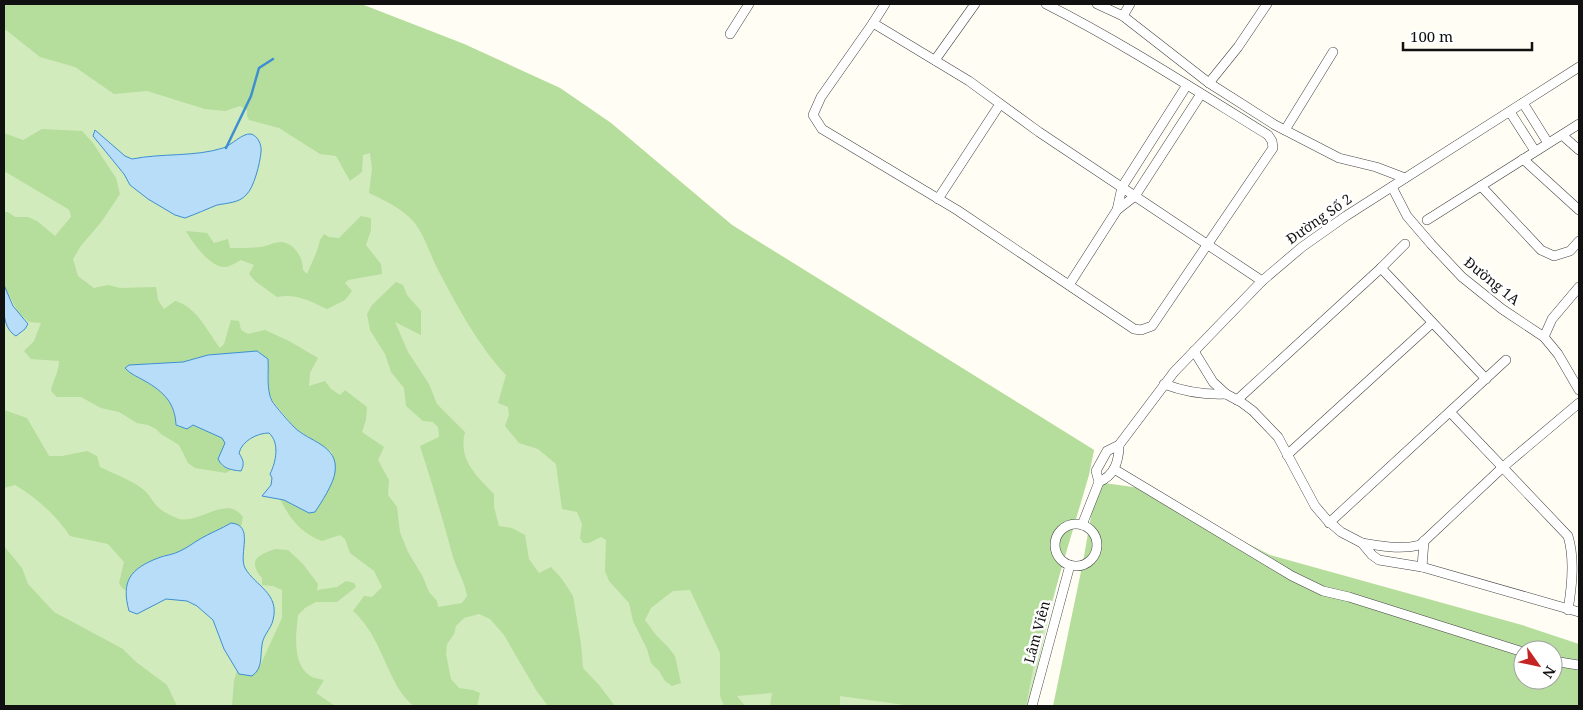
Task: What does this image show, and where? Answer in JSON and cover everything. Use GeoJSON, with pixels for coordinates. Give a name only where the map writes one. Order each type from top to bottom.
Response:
{"type":"FeatureCollection","features":[{"type":"Feature","properties":{"kind":"street"},"geometry":{"type":"LineString","coordinates":[[730,34],[749,4]]}},
{"type":"Feature","properties":{"kind":"street"},"geometry":{"type":"LineString","coordinates":[[885,4],[821,97],[813,115],[822,129],[938,198],[1134,329],[1141,330],[1152,326],[1272,148],[1272,141],[1268,135],[1188,85],[1102,33],[1046,4]]}},
{"type":"Feature","properties":{"kind":"street"},"geometry":{"type":"LineString","coordinates":[[935,60],[975,4]]}},
{"type":"Feature","properties":{"kind":"street"},"geometry":{"type":"LineString","coordinates":[[1097,4],[1123,16],[1209,83],[1285,130],[1338,158],[1376,167],[1405,178]]}},
{"type":"Feature","properties":{"kind":"street"},"geometry":{"type":"LineString","coordinates":[[1123,16],[1130,4]]}},
{"type":"Feature","properties":{"kind":"street"},"geometry":{"type":"LineString","coordinates":[[1209,83],[1238,47],[1267,4]]}},
{"type":"Feature","properties":{"kind":"street"},"geometry":{"type":"LineString","coordinates":[[873,23],[969,81],[1039,132],[1262,280]]}},
{"type":"Feature","properties":{"kind":"street"},"geometry":{"type":"LineString","coordinates":[[1285,130],[1333,52]]}},
{"type":"Feature","properties":{"kind":"street","name":"Đường Số 2"},"geometry":{"type":"LineString","coordinates":[[1119,445],[1164,384],[1262,280],[1309,242],[1346,216],[1579,67]]}},
{"type":"Feature","properties":{"kind":"street"},"geometry":{"type":"LineString","coordinates":[[1117,210],[1122,187],[1188,85]]}},
{"type":"Feature","properties":{"kind":"street"},"geometry":{"type":"LineString","coordinates":[[1069,285],[1117,210],[1135,196],[1201,94]]}},
{"type":"Feature","properties":{"kind":"street"},"geometry":{"type":"LineString","coordinates":[[1522,103],[1548,143]]}},
{"type":"Feature","properties":{"kind":"street"},"geometry":{"type":"LineString","coordinates":[[938,198],[1000,104]]}},
{"type":"Feature","properties":{"kind":"street"},"geometry":{"type":"LineString","coordinates":[[1510,112],[1535,151]]}},
{"type":"Feature","properties":{"kind":"street"},"geometry":{"type":"LineString","coordinates":[[1427,220],[1579,124]]}},
{"type":"Feature","properties":{"kind":"street"},"geometry":{"type":"LineString","coordinates":[[1562,135],[1579,150]]}},
{"type":"Feature","properties":{"kind":"street"},"geometry":{"type":"LineString","coordinates":[[1524,159],[1579,210]]}},
{"type":"Feature","properties":{"kind":"street"},"geometry":{"type":"LineString","coordinates":[[1481,186],[1541,250],[1554,256],[1570,251],[1579,241]]}},
{"type":"Feature","properties":{"kind":"street","name":"Đường 1A"},"geometry":{"type":"LineString","coordinates":[[1392,187],[1407,216],[1462,277],[1502,309],[1544,337],[1558,354],[1579,390]]}},
{"type":"Feature","properties":{"kind":"street"},"geometry":{"type":"LineString","coordinates":[[1238,400],[1381,268],[1404,244]]}},
{"type":"Feature","properties":{"kind":"street"},"geometry":{"type":"LineString","coordinates":[[1381,268],[1486,379]]}},
{"type":"Feature","properties":{"kind":"street"},"geometry":{"type":"LineString","coordinates":[[1544,337],[1552,319],[1579,287]]}},
{"type":"Feature","properties":{"kind":"street"},"geometry":{"type":"LineString","coordinates":[[1287,455],[1432,323]]}},
{"type":"Feature","properties":{"kind":"street"},"geometry":{"type":"LineString","coordinates":[[1194,352],[1213,382],[1226,394],[1253,411],[1278,437],[1315,506],[1329,523],[1362,543],[1388,548],[1406,548],[1420,545],[1503,467],[1579,403]]}},
{"type":"Feature","properties":{"kind":"street"},"geometry":{"type":"LineString","coordinates":[[1329,523],[1506,360]]}},
{"type":"Feature","properties":{"kind":"street"},"geometry":{"type":"LineString","coordinates":[[1164,384],[1204,395],[1226,394]]}},
{"type":"Feature","properties":{"kind":"street"},"geometry":{"type":"LineString","coordinates":[[1450,412],[1568,536],[1571,544],[1572,572],[1568,610]]}},
{"type":"Feature","properties":{"kind":"street"},"geometry":{"type":"LineString","coordinates":[[1082,525],[1099,482],[1096,471],[1098,465],[1107,451],[1119,445],[1119,459],[1114,469],[1109,478],[1099,482]]}},
{"type":"Feature","properties":{"kind":"street"},"geometry":{"type":"LineString","coordinates":[[1114,469],[1292,576],[1323,591],[1349,597],[1513,649]]}},
{"type":"Feature","properties":{"kind":"street"},"geometry":{"type":"LineString","coordinates":[[1069,525],[1082,525],[1093,532],[1096,538],[1096,551],[1088,561],[1076,566],[1070,565],[1059,557],[1055,545],[1056,539],[1064,528],[1069,525]]}},
{"type":"Feature","properties":{"kind":"street"},"geometry":{"type":"LineString","coordinates":[[1422,567],[1424,541]]}},
{"type":"Feature","properties":{"kind":"street"},"geometry":{"type":"LineString","coordinates":[[1362,543],[1379,560],[1422,567],[1579,612]]}},
{"type":"Feature","properties":{"kind":"street","name":"Lâm Viên"},"geometry":{"type":"LineString","coordinates":[[1032,706],[1070,565]]}},
{"type":"Feature","properties":{"kind":"street"},"geometry":{"type":"LineString","coordinates":[[1563,662],[1578,665]]}},
{"type":"Feature","properties":{"kind":"green space"},"geometry":{"type":"Polygon","coordinates":[[[4,4],[361,4],[464,44],[560,88],[611,123],[732,225],[1094,450],[1058,580],[1029,706],[4,706],[4,4]]]}},
{"type":"Feature","properties":{"kind":"green space"},"geometry":{"type":"Polygon","coordinates":[[[4,4],[361,4],[464,44],[560,88],[611,123],[732,225],[1094,450],[1089,475],[1036,655],[1026,706],[912,706],[840,696],[840,706],[770,706],[772,693],[737,696],[745,706],[724,706],[720,696],[720,653],[690,590],[673,591],[651,608],[645,620],[675,656],[681,683],[672,686],[665,681],[651,663],[647,649],[633,621],[629,603],[609,581],[605,571],[606,540],[601,537],[589,543],[583,543],[580,538],[582,524],[577,512],[562,509],[556,464],[538,449],[519,443],[505,426],[509,415],[508,407],[498,403],[506,375],[486,351],[468,323],[414,222],[399,209],[369,193],[372,169],[370,153],[363,155],[362,172],[350,181],[336,156],[320,154],[279,128],[249,120],[247,110],[240,106],[225,111],[205,109],[147,91],[114,94],[75,67],[40,57],[4,30],[4,4]]]}},
{"type":"Feature","properties":{"kind":"green space"},"geometry":{"type":"Polygon","coordinates":[[[42,129],[82,131],[93,143],[116,178],[120,194],[73,259],[78,276],[94,288],[108,285],[120,288],[156,287],[158,300],[164,309],[175,301],[189,308],[201,320],[220,348],[224,344],[231,320],[239,321],[241,330],[248,334],[265,330],[318,358],[310,373],[309,386],[325,381],[331,389],[340,395],[345,390],[367,407],[366,420],[362,432],[384,447],[378,460],[389,480],[388,495],[397,507],[400,532],[408,552],[423,577],[429,592],[437,601],[438,607],[462,603],[467,596],[453,557],[420,446],[439,437],[438,427],[433,422],[423,421],[406,406],[404,388],[391,372],[385,354],[370,330],[367,314],[372,305],[396,282],[403,285],[407,295],[421,311],[421,335],[395,322],[408,352],[429,384],[437,404],[465,432],[463,442],[466,459],[475,473],[494,494],[494,507],[499,526],[512,528],[525,535],[529,559],[539,573],[551,567],[562,579],[573,596],[583,668],[615,706],[548,706],[536,690],[504,635],[490,619],[479,614],[464,618],[456,626],[454,634],[447,644],[446,654],[451,679],[459,688],[480,693],[477,706],[413,706],[394,681],[368,629],[353,611],[364,596],[372,597],[382,587],[374,571],[350,553],[345,539],[340,535],[322,541],[302,530],[292,519],[280,499],[322,498],[335,472],[332,452],[295,428],[273,401],[269,392],[268,359],[258,351],[208,355],[183,362],[129,365],[125,368],[163,394],[171,404],[176,425],[193,425],[222,438],[225,443],[221,465],[231,470],[226,473],[195,468],[188,463],[179,445],[148,425],[137,423],[119,412],[101,408],[81,397],[57,397],[51,391],[59,361],[31,359],[24,351],[34,341],[41,323],[29,322],[18,312],[4,285],[4,212],[8,212],[15,217],[28,217],[37,221],[55,236],[71,217],[68,209],[4,171],[4,133],[23,140],[42,129]]]}},
{"type":"Feature","properties":{"kind":"green space"},"geometry":{"type":"Polygon","coordinates":[[[361,216],[371,218],[371,230],[366,245],[381,264],[382,274],[348,280],[345,283],[352,291],[345,300],[327,309],[297,297],[277,297],[255,281],[249,274],[254,265],[241,260],[226,267],[214,264],[197,248],[186,231],[207,233],[214,243],[228,239],[230,248],[261,247],[278,242],[286,243],[297,252],[302,261],[303,270],[307,274],[324,234],[329,237],[339,238],[361,216]]]}},
{"type":"Feature","properties":{"kind":"green space"},"geometry":{"type":"Polygon","coordinates":[[[4,410],[27,418],[49,456],[62,456],[87,451],[97,456],[100,467],[139,486],[159,508],[172,516],[179,519],[196,518],[213,511],[229,508],[237,511],[243,517],[241,527],[237,524],[231,524],[179,552],[159,557],[141,567],[126,586],[126,590],[119,583],[124,562],[108,544],[70,536],[52,514],[31,495],[15,485],[4,488],[4,410]]]}},
{"type":"Feature","properties":{"kind":"green space"},"geometry":{"type":"Polygon","coordinates":[[[1097,482],[1140,488],[1270,555],[1522,625],[1579,644],[1579,706],[1053,706],[1083,562],[1097,482]]]}},
{"type":"Feature","properties":{"kind":"green space"},"geometry":{"type":"Polygon","coordinates":[[[4,546],[22,568],[28,584],[54,612],[123,649],[136,662],[167,685],[177,706],[4,706],[4,546]]]}},
{"type":"Feature","properties":{"kind":"green space"},"geometry":{"type":"Polygon","coordinates":[[[275,549],[288,550],[303,564],[318,584],[317,590],[337,587],[346,581],[354,583],[356,587],[337,602],[316,602],[305,608],[298,615],[296,647],[300,663],[310,676],[324,680],[316,693],[335,706],[232,706],[237,670],[239,674],[260,666],[282,618],[282,590],[273,586],[262,585],[262,578],[255,567],[256,559],[259,556],[275,549]]]}},
{"type":"Feature","properties":{"kind":"water"},"geometry":{"type":"Polygon","coordinates":[[[95,130],[125,156],[132,159],[212,151],[223,148],[244,135],[251,134],[258,139],[261,149],[258,169],[249,192],[243,198],[217,205],[185,218],[175,215],[148,199],[130,185],[124,174],[93,136],[95,130]]]}},
{"type":"Feature","properties":{"kind":"water"},"geometry":{"type":"Polygon","coordinates":[[[4,285],[13,306],[28,324],[16,336],[11,332],[5,320],[4,285]]]}},
{"type":"Feature","properties":{"kind":"water"},"geometry":{"type":"Polygon","coordinates":[[[257,351],[268,359],[268,386],[272,401],[294,427],[328,450],[335,463],[332,482],[315,512],[309,513],[284,500],[262,496],[271,485],[272,478],[270,474],[276,453],[275,442],[269,433],[255,436],[243,445],[239,453],[243,462],[241,471],[228,468],[222,465],[218,459],[225,443],[222,438],[193,425],[187,429],[176,425],[171,404],[163,394],[125,368],[129,365],[183,362],[208,355],[257,351]]]}},
{"type":"Feature","properties":{"kind":"water"},"geometry":{"type":"Polygon","coordinates":[[[231,523],[238,525],[244,534],[243,562],[245,568],[270,596],[273,603],[273,620],[263,641],[258,669],[252,676],[239,674],[224,649],[213,620],[197,606],[187,601],[166,599],[137,614],[129,611],[127,601],[127,584],[134,572],[148,562],[177,552],[231,523]]]}},
{"type":"Feature","properties":{"kind":"waterway"},"geometry":{"type":"LineString","coordinates":[[226,148],[251,96],[259,68],[273,59]]}}]}
